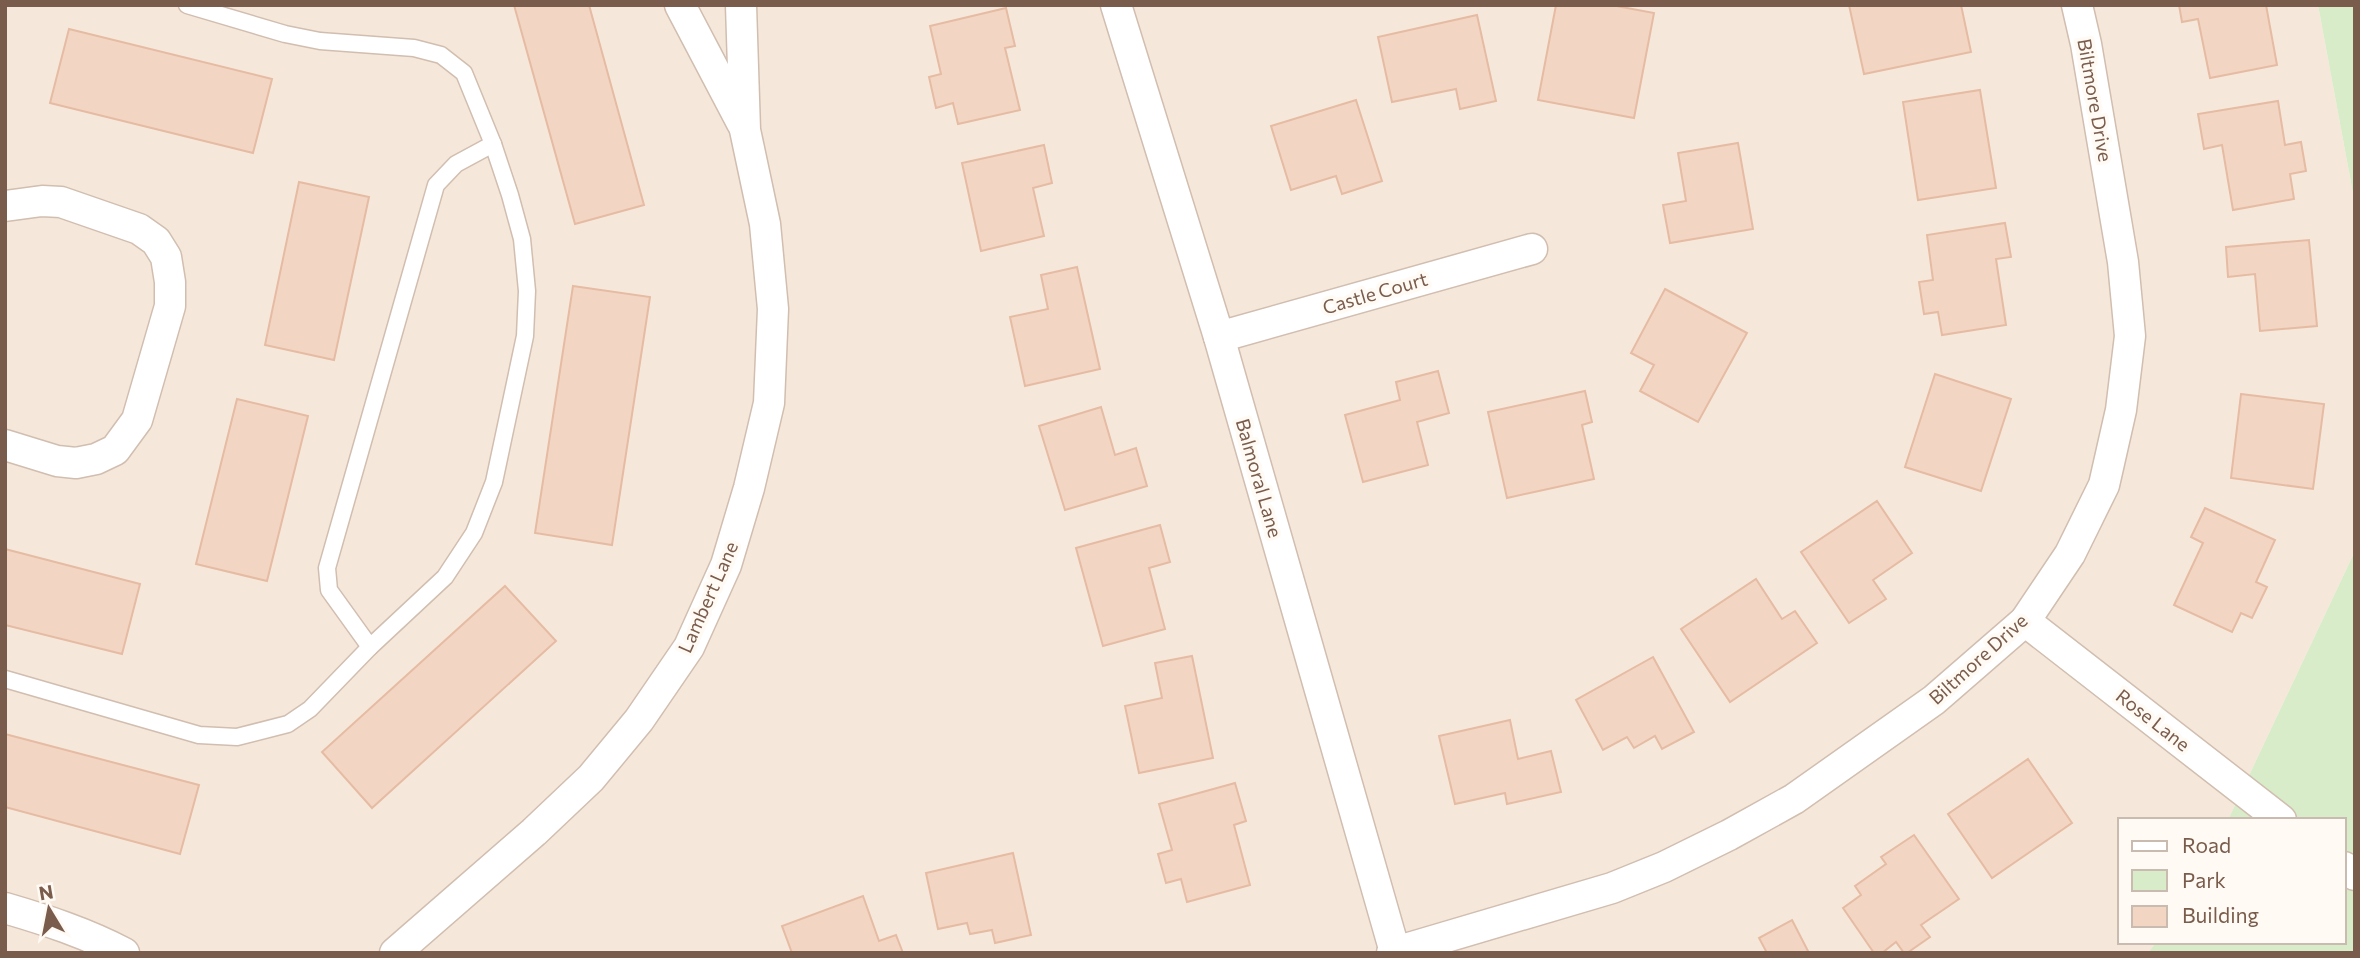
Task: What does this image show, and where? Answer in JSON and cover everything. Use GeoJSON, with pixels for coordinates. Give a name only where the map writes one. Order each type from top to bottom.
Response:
{"type":"FeatureCollection","features":[{"type":"Feature","properties":{"kind":"street","name":"Lambert Lane"},"geometry":{"type":"LineString","coordinates":[[680,5],[746,130]]}},
{"type":"Feature","properties":{"kind":"street","name":"Lambert Lane"},"geometry":{"type":"LineString","coordinates":[[395,953],[592,778],[639,720],[689,647],[726,565],[749,488],[768,403],[773,309],[765,224],[746,130],[741,5]]}},
{"type":"Feature","properties":{"kind":"street","name":"Balmoral Lane"},"geometry":{"type":"LineString","coordinates":[[1116,5],[1219,337],[1394,952]]}},
{"type":"Feature","properties":{"kind":"street","name":"Biltmore Drive"},"geometry":{"type":"LineString","coordinates":[[1394,952],[1612,888],[1664,867],[1729,835],[1794,799],[1934,700],[2025,621],[2070,554],[2104,485],[2121,410],[2130,336],[2123,262],[2077,5]]}},
{"type":"Feature","properties":{"kind":"street"},"geometry":{"type":"LineString","coordinates":[[5,206],[42,201],[61,202],[139,229],[156,241],[166,257],[170,282],[170,306],[137,420],[115,450],[96,459],[76,463],[57,461],[5,445]]}},
{"type":"Feature","properties":{"kind":"street","name":"Castle Court"},"geometry":{"type":"LineString","coordinates":[[1219,337],[1532,249]]}},
{"type":"Feature","properties":{"kind":"street","name":"Rose Lane"},"geometry":{"type":"LineString","coordinates":[[2025,621],[2278,818]]}},
{"type":"Feature","properties":{"kind":"street"},"geometry":{"type":"LineString","coordinates":[[5,908],[53,922],[124,953]]}},
{"type":"Feature","properties":{"kind":"lane"},"geometry":{"type":"LineString","coordinates":[[5,679],[199,735],[237,737],[288,724],[310,709],[370,647],[445,577],[474,533],[494,482],[526,336],[527,290],[522,239],[510,195],[464,73],[441,55],[414,48],[320,41],[285,34],[187,5]]}},
{"type":"Feature","properties":{"kind":"lane"},"geometry":{"type":"LineString","coordinates":[[370,647],[329,590],[327,568],[436,186],[456,164],[493,144]]}},
{"type":"Feature","properties":{"kind":"shaded area"},"geometry":{"type":"Polygon","coordinates":[[[5,5],[2318,5],[2355,204],[2355,551],[2229,818],[2118,818],[2118,944],[2155,944],[2148,953],[5,953],[5,5]]]}},
{"type":"Feature","properties":{"kind":"green space"},"geometry":{"type":"Polygon","coordinates":[[[2318,5],[2355,5],[2355,204],[2318,5]]]}},
{"type":"Feature","properties":{"kind":"green space"},"geometry":{"type":"Polygon","coordinates":[[[2355,551],[2355,953],[2148,953],[2155,944],[2346,944],[2346,818],[2229,818],[2355,551]]]}},
{"type":"Feature","properties":{"kind":"building"},"geometry":{"type":"Polygon","coordinates":[[[514,5],[589,5],[644,205],[575,224],[514,5]]]}},
{"type":"Feature","properties":{"kind":"building"},"geometry":{"type":"Polygon","coordinates":[[[1556,5],[1611,5],[1654,13],[1634,118],[1538,100],[1556,5]]]}},
{"type":"Feature","properties":{"kind":"building"},"geometry":{"type":"Polygon","coordinates":[[[1849,5],[1961,5],[1971,52],[1864,74],[1849,5]]]}},
{"type":"Feature","properties":{"kind":"building"},"geometry":{"type":"Polygon","coordinates":[[[2179,5],[2266,5],[2277,65],[2210,78],[2198,19],[2182,22],[2179,5]]]}},
{"type":"Feature","properties":{"kind":"building"},"geometry":{"type":"Polygon","coordinates":[[[1006,8],[1015,46],[1005,48],[1020,110],[958,124],[953,103],[936,108],[929,77],[941,74],[930,26],[1006,8]]]}},
{"type":"Feature","properties":{"kind":"building"},"geometry":{"type":"Polygon","coordinates":[[[1477,15],[1496,101],[1460,109],[1456,89],[1392,102],[1378,37],[1477,15]]]}},
{"type":"Feature","properties":{"kind":"building"},"geometry":{"type":"Polygon","coordinates":[[[69,29],[272,79],[253,153],[50,103],[69,29]]]}},
{"type":"Feature","properties":{"kind":"building"},"geometry":{"type":"Polygon","coordinates":[[[1980,90],[1996,188],[1918,200],[1903,102],[1980,90]]]}},
{"type":"Feature","properties":{"kind":"building"},"geometry":{"type":"Polygon","coordinates":[[[1356,100],[1382,181],[1342,194],[1336,176],[1291,190],[1271,126],[1356,100]]]}},
{"type":"Feature","properties":{"kind":"building"},"geometry":{"type":"Polygon","coordinates":[[[2278,101],[2285,145],[2301,142],[2306,171],[2290,174],[2294,199],[2233,210],[2222,145],[2204,149],[2198,114],[2278,101]]]}},
{"type":"Feature","properties":{"kind":"building"},"geometry":{"type":"Polygon","coordinates":[[[1738,143],[1753,229],[1670,243],[1663,205],[1686,201],[1678,153],[1738,143]]]}},
{"type":"Feature","properties":{"kind":"building"},"geometry":{"type":"Polygon","coordinates":[[[1044,145],[1052,183],[1033,188],[1044,236],[981,251],[962,163],[1044,145]]]}},
{"type":"Feature","properties":{"kind":"building"},"geometry":{"type":"Polygon","coordinates":[[[299,182],[369,197],[334,360],[265,345],[299,182]]]}},
{"type":"Feature","properties":{"kind":"building"},"geometry":{"type":"Polygon","coordinates":[[[2005,223],[2011,257],[1996,259],[2006,325],[1942,335],[1938,312],[1924,314],[1919,282],[1933,280],[1927,235],[2005,223]]]}},
{"type":"Feature","properties":{"kind":"building"},"geometry":{"type":"Polygon","coordinates":[[[2309,240],[2317,326],[2260,331],[2255,274],[2228,277],[2226,247],[2309,240]]]}},
{"type":"Feature","properties":{"kind":"building"},"geometry":{"type":"Polygon","coordinates":[[[1077,267],[1100,369],[1025,386],[1010,317],[1048,309],[1041,275],[1077,267]]]}},
{"type":"Feature","properties":{"kind":"building"},"geometry":{"type":"Polygon","coordinates":[[[573,286],[650,297],[612,545],[535,533],[573,286]]]}},
{"type":"Feature","properties":{"kind":"building"},"geometry":{"type":"Polygon","coordinates":[[[1665,289],[1747,333],[1698,422],[1640,391],[1654,365],[1631,353],[1665,289]]]}},
{"type":"Feature","properties":{"kind":"building"},"geometry":{"type":"Polygon","coordinates":[[[1438,371],[1449,413],[1417,422],[1428,465],[1363,482],[1345,415],[1400,400],[1396,382],[1438,371]]]}},
{"type":"Feature","properties":{"kind":"building"},"geometry":{"type":"Polygon","coordinates":[[[1935,374],[2011,399],[1981,491],[1905,467],[1935,374]]]}},
{"type":"Feature","properties":{"kind":"building"},"geometry":{"type":"Polygon","coordinates":[[[1585,391],[1592,422],[1582,425],[1594,479],[1507,498],[1488,412],[1585,391]]]}},
{"type":"Feature","properties":{"kind":"building"},"geometry":{"type":"Polygon","coordinates":[[[2241,394],[2324,404],[2313,489],[2231,478],[2241,394]]]}},
{"type":"Feature","properties":{"kind":"building"},"geometry":{"type":"Polygon","coordinates":[[[237,399],[308,416],[267,581],[196,564],[237,399]]]}},
{"type":"Feature","properties":{"kind":"building"},"geometry":{"type":"Polygon","coordinates":[[[1101,407],[1115,455],[1136,448],[1147,486],[1065,510],[1039,426],[1101,407]]]}},
{"type":"Feature","properties":{"kind":"building"},"geometry":{"type":"Polygon","coordinates":[[[1877,501],[1912,553],[1873,580],[1886,599],[1849,623],[1801,552],[1877,501]]]}},
{"type":"Feature","properties":{"kind":"building"},"geometry":{"type":"Polygon","coordinates":[[[2205,508],[2275,540],[2256,582],[2267,587],[2252,618],[2241,613],[2232,632],[2174,605],[2203,543],[2191,537],[2205,508]]]}},
{"type":"Feature","properties":{"kind":"building"},"geometry":{"type":"Polygon","coordinates":[[[1160,525],[1170,562],[1149,568],[1165,629],[1103,646],[1076,548],[1160,525]]]}},
{"type":"Feature","properties":{"kind":"building"},"geometry":{"type":"Polygon","coordinates":[[[5,549],[140,584],[122,654],[5,625],[5,549]]]}},
{"type":"Feature","properties":{"kind":"building"},"geometry":{"type":"Polygon","coordinates":[[[1756,579],[1782,619],[1795,611],[1817,643],[1730,702],[1681,629],[1756,579]]]}},
{"type":"Feature","properties":{"kind":"building"},"geometry":{"type":"Polygon","coordinates":[[[505,586],[556,641],[372,808],[322,752],[505,586]]]}},
{"type":"Feature","properties":{"kind":"building"},"geometry":{"type":"Polygon","coordinates":[[[1192,656],[1213,758],[1139,773],[1125,706],[1162,698],[1155,663],[1192,656]]]}},
{"type":"Feature","properties":{"kind":"building"},"geometry":{"type":"Polygon","coordinates":[[[1653,657],[1694,732],[1662,749],[1655,736],[1634,748],[1627,737],[1603,750],[1576,700],[1653,657]]]}},
{"type":"Feature","properties":{"kind":"building"},"geometry":{"type":"Polygon","coordinates":[[[1510,720],[1518,759],[1551,751],[1561,792],[1507,804],[1505,793],[1455,804],[1439,736],[1510,720]]]}},
{"type":"Feature","properties":{"kind":"building"},"geometry":{"type":"Polygon","coordinates":[[[5,734],[199,785],[180,854],[5,807],[5,734]]]}},
{"type":"Feature","properties":{"kind":"building"},"geometry":{"type":"Polygon","coordinates":[[[2028,759],[2072,823],[1992,878],[1948,814],[2028,759]]]}},
{"type":"Feature","properties":{"kind":"building"},"geometry":{"type":"Polygon","coordinates":[[[1235,783],[1246,821],[1234,825],[1250,885],[1187,902],[1181,879],[1166,883],[1158,854],[1172,850],[1159,804],[1235,783]]]}},
{"type":"Feature","properties":{"kind":"building"},"geometry":{"type":"Polygon","coordinates":[[[1914,835],[1959,899],[1921,925],[1930,937],[1907,953],[1904,953],[1896,942],[1882,953],[1874,953],[1843,908],[1861,895],[1855,886],[1886,864],[1881,857],[1914,835]]]}},
{"type":"Feature","properties":{"kind":"building"},"geometry":{"type":"Polygon","coordinates":[[[1013,853],[1031,935],[995,943],[992,930],[970,934],[967,923],[938,929],[926,873],[1013,853]]]}},
{"type":"Feature","properties":{"kind":"building"},"geometry":{"type":"Polygon","coordinates":[[[863,896],[879,941],[896,935],[903,953],[792,953],[782,926],[863,896]]]}},
{"type":"Feature","properties":{"kind":"building"},"geometry":{"type":"Polygon","coordinates":[[[1792,920],[1809,953],[1767,953],[1759,938],[1792,920]]]}}]}
